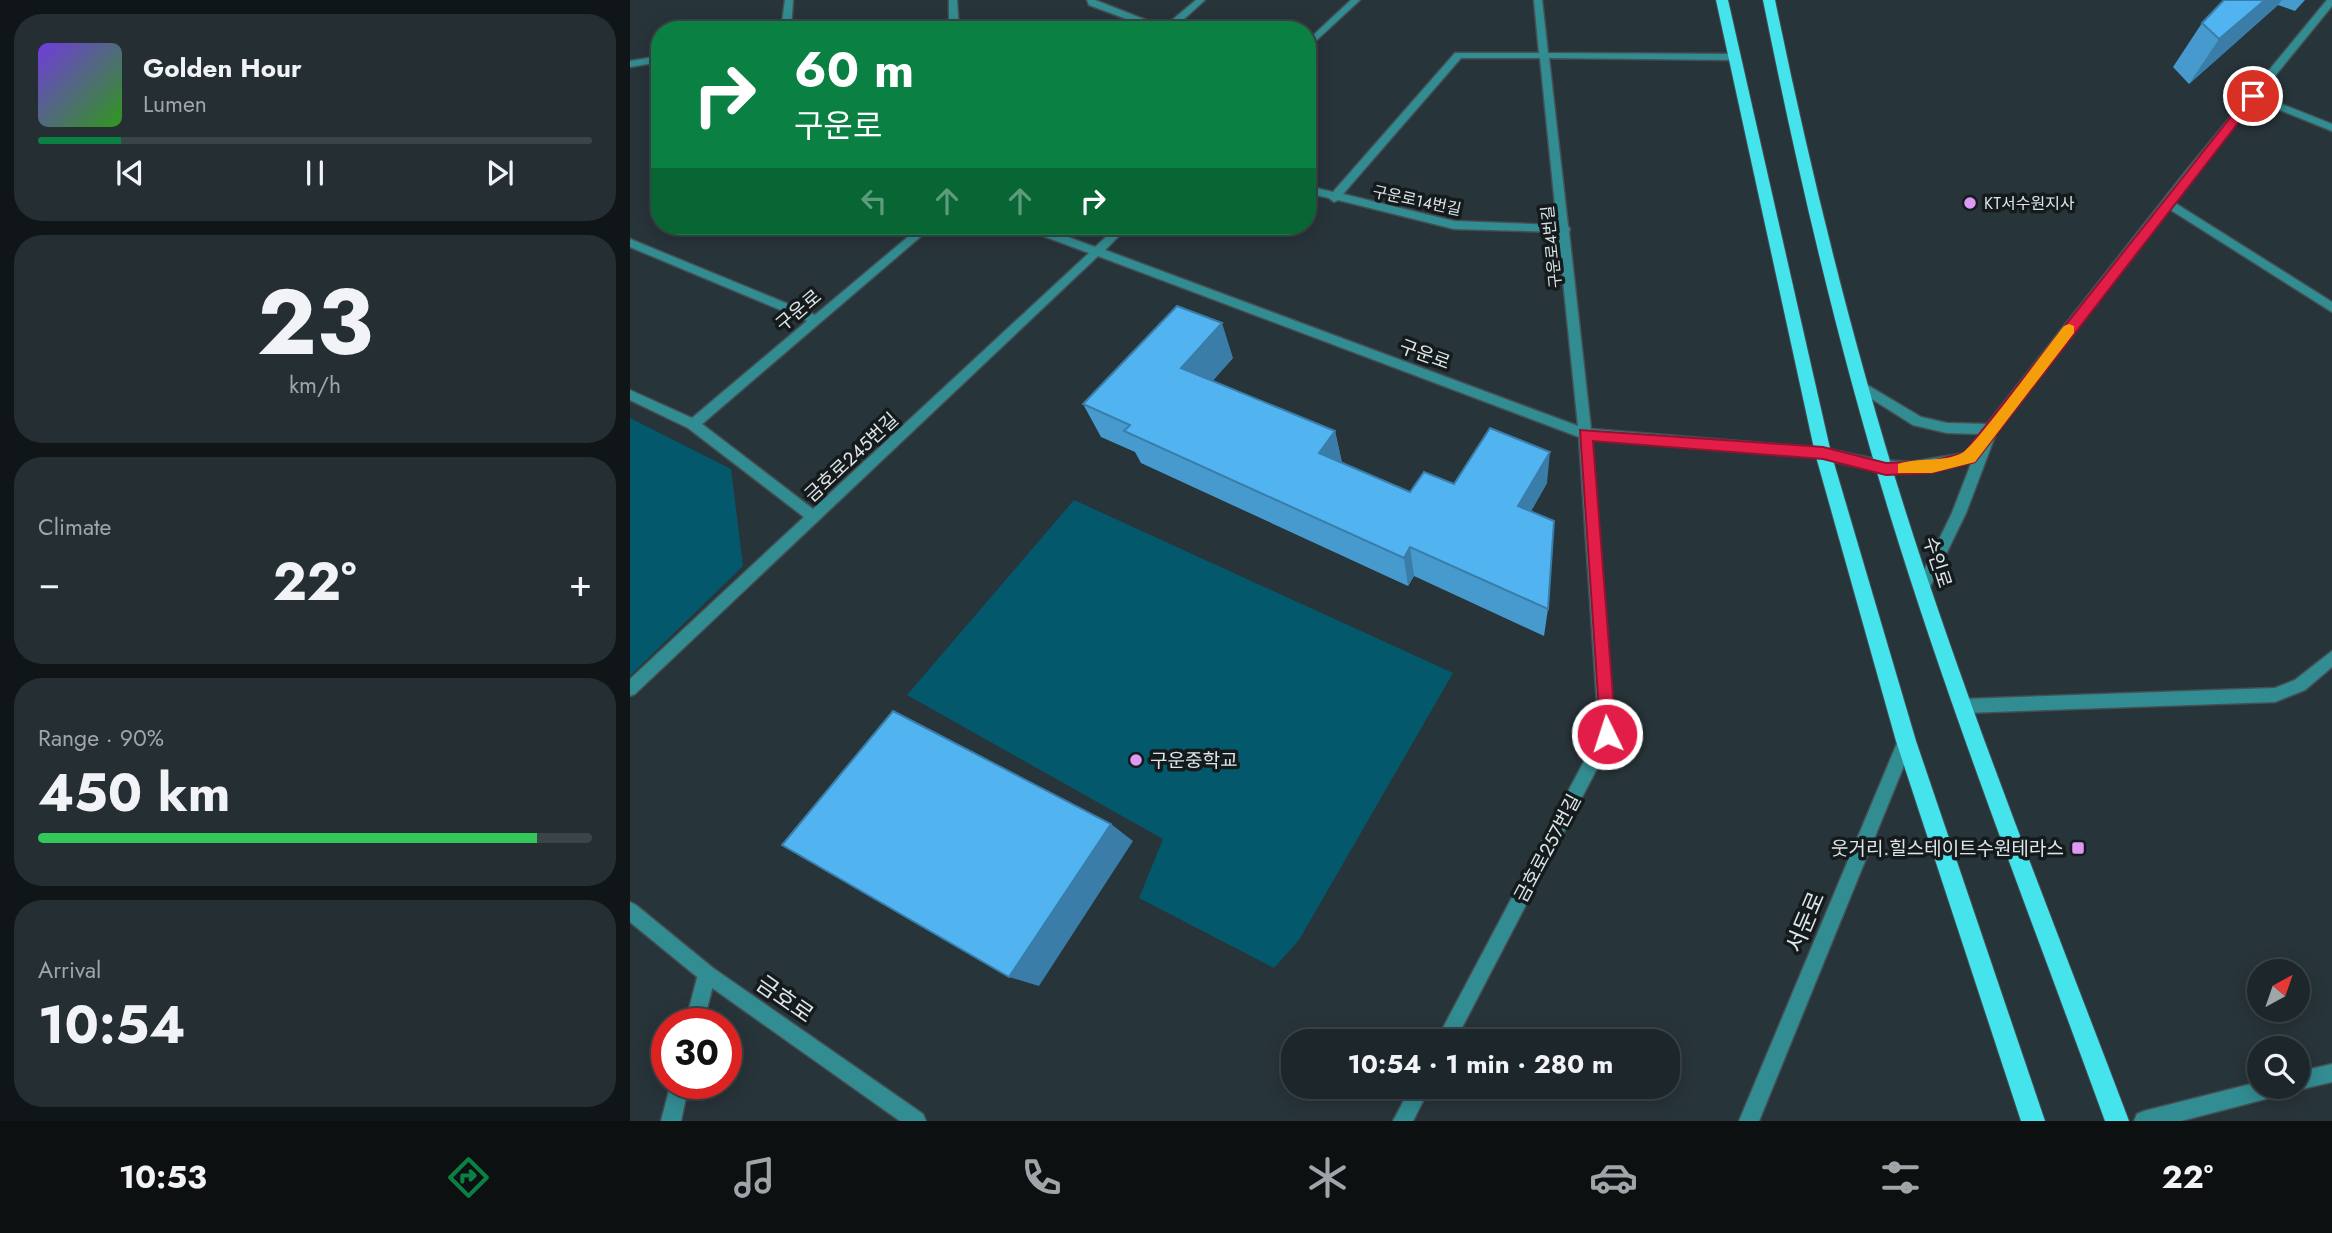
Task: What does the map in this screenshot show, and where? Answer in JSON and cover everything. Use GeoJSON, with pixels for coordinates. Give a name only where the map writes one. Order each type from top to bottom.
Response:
{"type":"FeatureCollection","features":[{"type":"Feature","properties":{"kind":"main road"},"geometry":{"type":"LineString","coordinates":[[1722,0],[1823,453],[1906,741],[2033,1121]]}},
{"type":"Feature","properties":{"kind":"main road","name":"수인로"},"geometry":{"type":"LineString","coordinates":[[1769,0],[1799,152],[1860,386],[1922,589],[2117,1121]]}},
{"type":"Feature","properties":{"kind":"street"},"geometry":{"type":"LineString","coordinates":[[787,21],[789,0]]}},
{"type":"Feature","properties":{"kind":"street"},"geometry":{"type":"LineString","coordinates":[[953,0],[954,21]]}},
{"type":"Feature","properties":{"kind":"street"},"geometry":{"type":"LineString","coordinates":[[1091,0],[1092,3],[1141,21]]}},
{"type":"Feature","properties":{"kind":"street"},"geometry":{"type":"LineString","coordinates":[[1176,21],[1201,0]]}},
{"type":"Feature","properties":{"kind":"street"},"geometry":{"type":"LineString","coordinates":[[1316,38],[1356,0]]}},
{"type":"Feature","properties":{"kind":"street","name":"구운로4번길"},"geometry":{"type":"LineString","coordinates":[[1538,0],[1547,56],[1585,435]]}},
{"type":"Feature","properties":{"kind":"street","name":"구운로"},"geometry":{"type":"LineString","coordinates":[[1051,235],[1585,435],[1823,453],[1886,469],[1932,467],[1969,457],[2167,202],[2332,0]]}},
{"type":"Feature","properties":{"kind":"street"},"geometry":{"type":"LineString","coordinates":[[1334,198],[1458,55],[1733,57]]}},
{"type":"Feature","properties":{"kind":"street"},"geometry":{"type":"LineString","coordinates":[[630,64],[651,60]]}},
{"type":"Feature","properties":{"kind":"street"},"geometry":{"type":"LineString","coordinates":[[2253,96],[2332,128]]}},
{"type":"Feature","properties":{"kind":"street","name":"구운로14번길"},"geometry":{"type":"LineString","coordinates":[[1316,192],[1454,225],[1565,229]]}},
{"type":"Feature","properties":{"kind":"street"},"geometry":{"type":"LineString","coordinates":[[2167,202],[2332,308]]}},
{"type":"Feature","properties":{"kind":"street","name":"구운로"},"geometry":{"type":"LineString","coordinates":[[694,424],[917,235]]}},
{"type":"Feature","properties":{"kind":"street"},"geometry":{"type":"LineString","coordinates":[[1098,253],[1115,235]]}},
{"type":"Feature","properties":{"kind":"street"},"geometry":{"type":"LineString","coordinates":[[630,243],[816,320]]}},
{"type":"Feature","properties":{"kind":"street","name":"금호로245번길"},"geometry":{"type":"LineString","coordinates":[[630,689],[1098,253]]}},
{"type":"Feature","properties":{"kind":"street"},"geometry":{"type":"LineString","coordinates":[[1860,386],[1918,421],[1947,428],[1991,429],[1959,513],[1922,589]]}},
{"type":"Feature","properties":{"kind":"street"},"geometry":{"type":"LineString","coordinates":[[630,395],[694,424],[814,517]]}},
{"type":"Feature","properties":{"kind":"street","name":"금호로257번길"},"geometry":{"type":"LineString","coordinates":[[1451,1029],[1607,734],[1585,435]]}},
{"type":"Feature","properties":{"kind":"street"},"geometry":{"type":"LineString","coordinates":[[1965,706],[2275,695],[2300,685],[2332,658]]}},
{"type":"Feature","properties":{"kind":"street","name":"서둔로"},"geometry":{"type":"LineString","coordinates":[[1749,1121],[1906,741]]}},
{"type":"Feature","properties":{"kind":"street","name":"금호로"},"geometry":{"type":"LineString","coordinates":[[630,911],[707,974],[916,1121]]}},
{"type":"Feature","properties":{"kind":"street"},"geometry":{"type":"LineString","coordinates":[[698,1008],[707,974]]}},
{"type":"Feature","properties":{"kind":"street"},"geometry":{"type":"LineString","coordinates":[[2310,1079],[2332,1073]]}},
{"type":"Feature","properties":{"kind":"street"},"geometry":{"type":"LineString","coordinates":[[2144,1121],[2247,1095]]}},
{"type":"Feature","properties":{"kind":"street"},"geometry":{"type":"LineString","coordinates":[[671,1121],[676,1099]]}},
{"type":"Feature","properties":{"kind":"street"},"geometry":{"type":"LineString","coordinates":[[1403,1121],[1415,1099]]}},
{"type":"Feature","properties":{"kind":"shaded area"},"geometry":{"type":"Polygon","coordinates":[[[630,418],[731,469],[743,566],[630,676],[630,418]]]}},
{"type":"Feature","properties":{"kind":"shaded area"},"geometry":{"type":"Polygon","coordinates":[[[1074,500],[1453,673],[1299,940],[1274,968],[1139,898],[1163,839],[907,695],[1074,500]]]}},
{"type":"Feature","properties":{"kind":"building"},"geometry":{"type":"Polygon","coordinates":[[[2224,0],[2265,0],[2219,39],[2202,23],[2224,0]]]}},
{"type":"Feature","properties":{"kind":"building"},"geometry":{"type":"Polygon","coordinates":[[[1177,306],[1222,323],[1181,368],[1335,431],[1319,453],[1410,492],[1424,472],[1454,484],[1490,428],[1550,452],[1518,506],[1554,521],[1548,609],[1410,547],[1404,558],[1124,431],[1130,425],[1083,404],[1177,306]]]}},
{"type":"Feature","properties":{"kind":"building"},"geometry":{"type":"Polygon","coordinates":[[[893,711],[1111,824],[1009,977],[782,845],[893,711]]]}},
{"type":"Feature","properties":{"kind":"slow traffic"},"geometry":{"type":"LineString","coordinates":[[1903,469],[1932,467],[1969,457],[2069,329]]}},
{"type":"Feature","properties":{"kind":"place","name":"KT서수원지사"},"geometry":{"type":"Point","coordinates":[1970,203]}},
{"type":"Feature","properties":{"kind":"place","name":"구운중학교"},"geometry":{"type":"Point","coordinates":[1136,760]}},
{"type":"Feature","properties":{"kind":"place","name":"웃거리.힐스테이트수원테라스"},"geometry":{"type":"Point","coordinates":[2078,848]}},
{"type":"Feature","properties":{"kind":"route"},"geometry":{"type":"LineString","coordinates":[[1607,734],[1585,435],[1823,453],[1886,469],[1932,467],[1969,457],[2253,96]]}}]}
